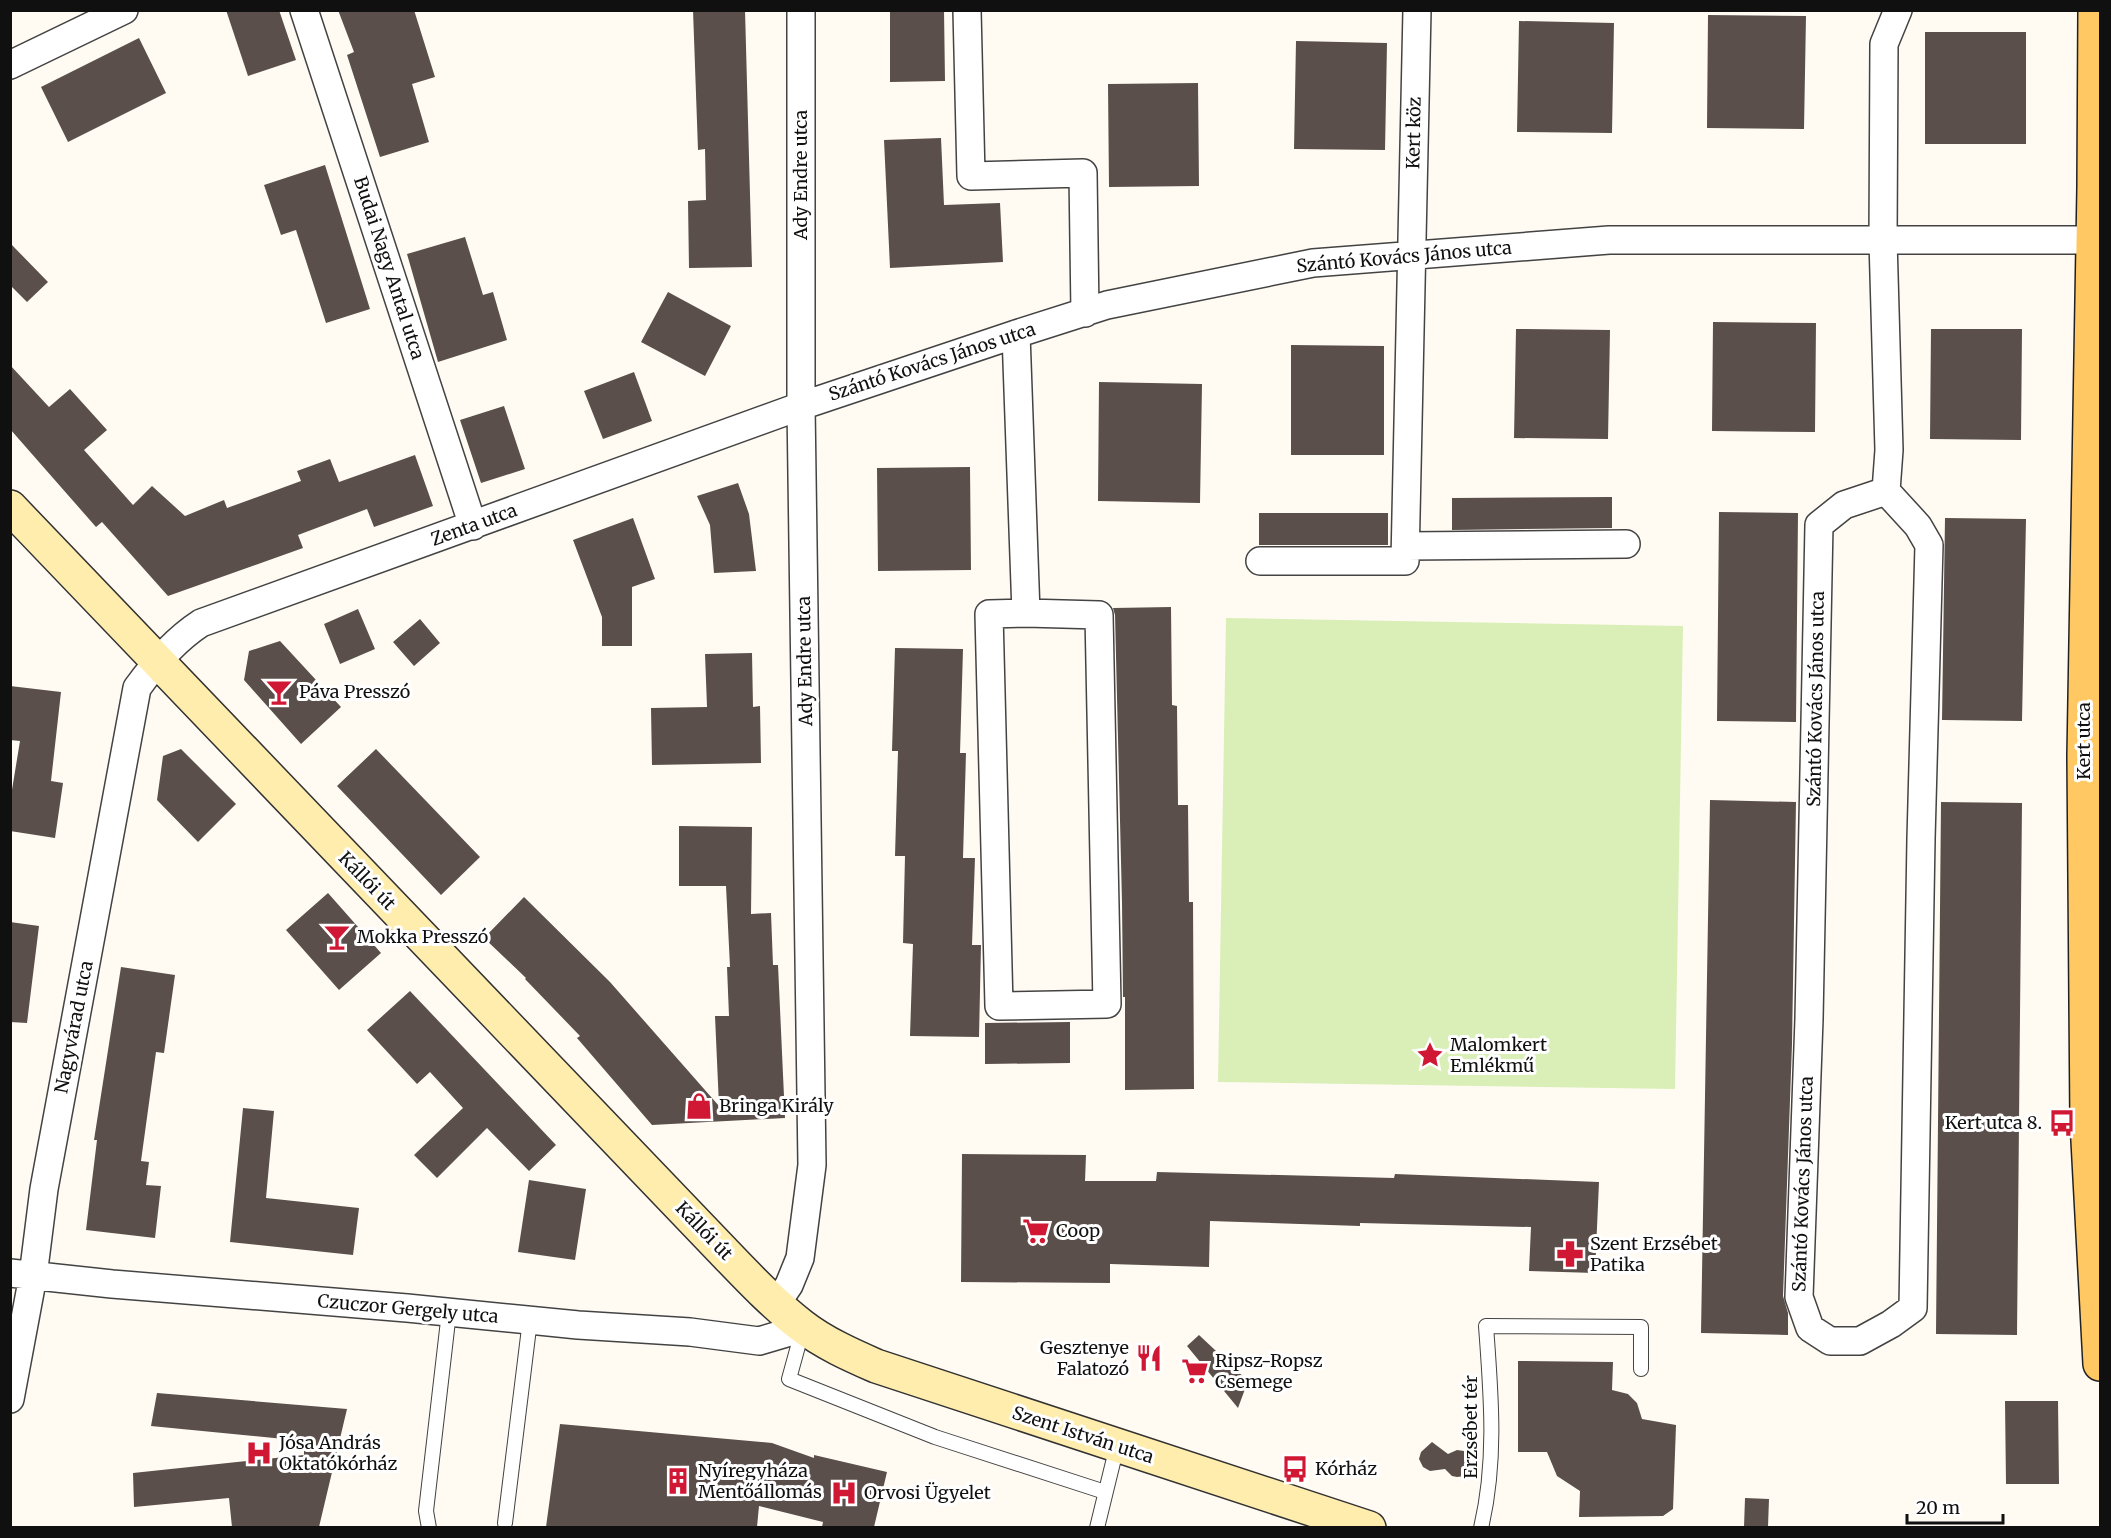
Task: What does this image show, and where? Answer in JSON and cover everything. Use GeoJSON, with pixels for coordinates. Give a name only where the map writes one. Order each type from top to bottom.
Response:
{"type":"FeatureCollection","features":[{"type":"Feature","properties":{"kind":"main road","name":"Kert utca"},"geometry":{"type":"LineString","coordinates":[[2095,10],[2084,780],[2087,1122],[2100,1364]]}},
{"type":"Feature","properties":{"kind":"main road","name":"Kállói út"},"geometry":{"type":"LineString","coordinates":[[10,507],[721,1249],[776,1305],[803,1328]]}},
{"type":"Feature","properties":{"kind":"main road","name":"Szent István utca"},"geometry":{"type":"LineString","coordinates":[[803,1328],[840,1350],[876,1366],[1369,1527]]}},
{"type":"Feature","properties":{"kind":"street"},"geometry":{"type":"LineString","coordinates":[[10,65],[124,10]]}},
{"type":"Feature","properties":{"kind":"street","name":"Budai Nagy Antal utca"},"geometry":{"type":"LineString","coordinates":[[304,10],[473,526]]}},
{"type":"Feature","properties":{"kind":"street","name":"Ady Endre utca"},"geometry":{"type":"LineString","coordinates":[[776,1305],[789,1284],[800,1258],[812,1165],[801,406],[801,10]]}},
{"type":"Feature","properties":{"kind":"street"},"geometry":{"type":"LineString","coordinates":[[967,10],[971,176],[1083,173],[1085,313]]}},
{"type":"Feature","properties":{"kind":"street","name":"Kert köz"},"geometry":{"type":"LineString","coordinates":[[1406,546],[1417,10]]}},
{"type":"Feature","properties":{"kind":"street"},"geometry":{"type":"LineString","coordinates":[[1886,491],[1889,450],[1883,240],[1884,44],[1898,10]]}},
{"type":"Feature","properties":{"kind":"street","name":"Szántó Kovács János utca"},"geometry":{"type":"LineString","coordinates":[[801,406],[1107,305],[1313,263],[1609,240],[2092,240]]}},
{"type":"Feature","properties":{"kind":"street"},"geometry":{"type":"LineString","coordinates":[[1016,334],[1026,613]]}},
{"type":"Feature","properties":{"kind":"street","name":"Zenta utca"},"geometry":{"type":"LineString","coordinates":[[157,661],[201,623],[801,406]]}},
{"type":"Feature","properties":{"kind":"street","name":"Szántó Kovács János utca"},"geometry":{"type":"LineString","coordinates":[[1886,491],[1918,526],[1929,545],[1921,839],[1913,1308],[1891,1324],[1860,1341],[1830,1341],[1810,1328],[1798,1297],[1809,1019],[1820,525],[1844,505],[1886,491]]}},
{"type":"Feature","properties":{"kind":"street"},"geometry":{"type":"LineString","coordinates":[[1260,561],[1405,561],[1406,546],[1626,544]]}},
{"type":"Feature","properties":{"kind":"street"},"geometry":{"type":"LineString","coordinates":[[1026,613],[1099,615],[1107,1004],[999,1006],[989,614],[1026,613]]}},
{"type":"Feature","properties":{"kind":"street","name":"Nagyvárad utca"},"geometry":{"type":"LineString","coordinates":[[10,1399],[22,1275],[44,1189],[137,688],[157,661]]}},
{"type":"Feature","properties":{"kind":"street","name":"Czuczor Gergely utca"},"geometry":{"type":"LineString","coordinates":[[22,1275],[578,1325],[690,1332],[759,1341],[803,1328]]}},
{"type":"Feature","properties":{"kind":"lane"},"geometry":{"type":"LineString","coordinates":[[429,1527],[426,1511],[449,1312]]}},
{"type":"Feature","properties":{"kind":"lane"},"geometry":{"type":"LineString","coordinates":[[506,1523],[530,1320]]}},
{"type":"Feature","properties":{"kind":"lane","name":"Erzsébet tér"},"geometry":{"type":"LineString","coordinates":[[1481,1527],[1491,1466],[1492,1408],[1486,1326],[1641,1327],[1641,1369]]}},
{"type":"Feature","properties":{"kind":"lane"},"geometry":{"type":"LineString","coordinates":[[803,1328],[789,1379],[935,1437],[1105,1492]]}},
{"type":"Feature","properties":{"kind":"lane"},"geometry":{"type":"LineString","coordinates":[[1096,1527],[1117,1446]]}},
{"type":"Feature","properties":{"kind":"green space"},"geometry":{"type":"Polygon","coordinates":[[[1226,618],[1683,626],[1675,1089],[1218,1082],[1226,618]]]}},
{"type":"Feature","properties":{"kind":"building"},"geometry":{"type":"Polygon","coordinates":[[[226,10],[279,10],[296,60],[248,76],[226,10]]]}},
{"type":"Feature","properties":{"kind":"building"},"geometry":{"type":"Polygon","coordinates":[[[338,10],[414,10],[435,77],[412,84],[429,142],[380,157],[347,55],[354,52],[338,10]]]}},
{"type":"Feature","properties":{"kind":"building"},"geometry":{"type":"Polygon","coordinates":[[[693,10],[745,10],[752,267],[689,268],[688,201],[706,200],[705,149],[698,150],[693,10]]]}},
{"type":"Feature","properties":{"kind":"building"},"geometry":{"type":"Polygon","coordinates":[[[890,10],[944,10],[945,81],[890,82],[890,10]]]}},
{"type":"Feature","properties":{"kind":"building"},"geometry":{"type":"Polygon","coordinates":[[[1708,15],[1806,16],[1804,129],[1707,128],[1708,15]]]}},
{"type":"Feature","properties":{"kind":"building"},"geometry":{"type":"Polygon","coordinates":[[[1519,21],[1614,23],[1612,133],[1517,132],[1519,21]]]}},
{"type":"Feature","properties":{"kind":"building"},"geometry":{"type":"Polygon","coordinates":[[[1925,32],[2026,32],[2026,144],[1925,144],[1925,32]]]}},
{"type":"Feature","properties":{"kind":"building"},"geometry":{"type":"Polygon","coordinates":[[[139,38],[166,93],[68,142],[41,87],[139,38]]]}},
{"type":"Feature","properties":{"kind":"building"},"geometry":{"type":"Polygon","coordinates":[[[1296,41],[1387,43],[1385,150],[1294,149],[1296,41]]]}},
{"type":"Feature","properties":{"kind":"building"},"geometry":{"type":"Polygon","coordinates":[[[1198,83],[1199,186],[1109,187],[1108,84],[1198,83]]]}},
{"type":"Feature","properties":{"kind":"building"},"geometry":{"type":"Polygon","coordinates":[[[941,138],[944,205],[1000,203],[1003,262],[890,268],[884,140],[941,138]]]}},
{"type":"Feature","properties":{"kind":"building"},"geometry":{"type":"Polygon","coordinates":[[[325,165],[370,309],[326,323],[296,230],[281,235],[264,185],[325,165]]]}},
{"type":"Feature","properties":{"kind":"building"},"geometry":{"type":"Polygon","coordinates":[[[465,237],[483,295],[493,292],[507,340],[438,362],[407,254],[465,237]]]}},
{"type":"Feature","properties":{"kind":"building"},"geometry":{"type":"Polygon","coordinates":[[[10,243],[48,282],[27,302],[10,285],[10,243]]]}},
{"type":"Feature","properties":{"kind":"building"},"geometry":{"type":"Polygon","coordinates":[[[668,292],[731,326],[705,376],[641,342],[668,292]]]}},
{"type":"Feature","properties":{"kind":"building"},"geometry":{"type":"Polygon","coordinates":[[[1713,322],[1816,323],[1815,432],[1712,431],[1713,322]]]}},
{"type":"Feature","properties":{"kind":"building"},"geometry":{"type":"Polygon","coordinates":[[[1516,329],[1610,330],[1608,439],[1514,438],[1516,329]]]}},
{"type":"Feature","properties":{"kind":"building"},"geometry":{"type":"Polygon","coordinates":[[[1931,329],[2022,329],[2021,440],[1930,439],[1931,329]]]}},
{"type":"Feature","properties":{"kind":"building"},"geometry":{"type":"Polygon","coordinates":[[[1291,345],[1384,346],[1384,455],[1291,455],[1291,345]]]}},
{"type":"Feature","properties":{"kind":"building"},"geometry":{"type":"Polygon","coordinates":[[[10,365],[49,407],[70,389],[107,430],[84,450],[133,505],[152,486],[185,516],[224,500],[227,508],[301,481],[297,471],[330,459],[339,482],[415,455],[433,506],[374,527],[367,509],[298,535],[303,548],[168,596],[102,522],[96,527],[10,429],[10,365]]]}},
{"type":"Feature","properties":{"kind":"building"},"geometry":{"type":"Polygon","coordinates":[[[634,372],[652,421],[603,439],[584,391],[634,372]]]}},
{"type":"Feature","properties":{"kind":"building"},"geometry":{"type":"Polygon","coordinates":[[[1099,382],[1202,384],[1200,503],[1098,501],[1099,382]]]}},
{"type":"Feature","properties":{"kind":"building"},"geometry":{"type":"Polygon","coordinates":[[[504,406],[525,469],[481,483],[460,420],[504,406]]]}},
{"type":"Feature","properties":{"kind":"building"},"geometry":{"type":"Polygon","coordinates":[[[970,467],[971,570],[878,571],[877,468],[970,467]]]}},
{"type":"Feature","properties":{"kind":"building"},"geometry":{"type":"Polygon","coordinates":[[[738,483],[749,514],[756,571],[714,573],[710,525],[697,496],[738,483]]]}},
{"type":"Feature","properties":{"kind":"building"},"geometry":{"type":"Polygon","coordinates":[[[1612,497],[1612,528],[1452,530],[1452,498],[1612,497]]]}},
{"type":"Feature","properties":{"kind":"building"},"geometry":{"type":"Polygon","coordinates":[[[1719,512],[1798,513],[1796,722],[1717,721],[1719,512]]]}},
{"type":"Feature","properties":{"kind":"building"},"geometry":{"type":"Polygon","coordinates":[[[1259,513],[1388,513],[1388,545],[1259,545],[1259,513]]]}},
{"type":"Feature","properties":{"kind":"building"},"geometry":{"type":"Polygon","coordinates":[[[633,518],[655,579],[632,587],[632,646],[602,646],[602,617],[573,540],[633,518]]]}},
{"type":"Feature","properties":{"kind":"building"},"geometry":{"type":"Polygon","coordinates":[[[1945,518],[2026,519],[2022,721],[1942,720],[1945,518]]]}},
{"type":"Feature","properties":{"kind":"building"},"geometry":{"type":"Polygon","coordinates":[[[1171,607],[1172,705],[1177,706],[1178,805],[1188,805],[1189,902],[1193,902],[1194,1089],[1125,1090],[1125,997],[1123,997],[1115,615],[1113,608],[1171,607]]]}},
{"type":"Feature","properties":{"kind":"building"},"geometry":{"type":"Polygon","coordinates":[[[358,609],[375,649],[340,664],[324,624],[358,609]]]}},
{"type":"Feature","properties":{"kind":"building"},"geometry":{"type":"Polygon","coordinates":[[[420,619],[440,643],[414,666],[393,642],[420,619]]]}},
{"type":"Feature","properties":{"kind":"building"},"geometry":{"type":"Polygon","coordinates":[[[280,641],[341,707],[301,744],[244,680],[249,651],[280,641]]]}},
{"type":"Feature","properties":{"kind":"building"},"geometry":{"type":"Polygon","coordinates":[[[895,648],[963,649],[960,753],[966,753],[963,858],[975,858],[972,945],[981,945],[979,1037],[910,1036],[913,944],[903,943],[905,856],[895,856],[898,751],[892,751],[895,648]]]}},
{"type":"Feature","properties":{"kind":"building"},"geometry":{"type":"Polygon","coordinates":[[[752,653],[753,707],[760,706],[761,763],[652,765],[651,708],[707,707],[705,654],[752,653]]]}},
{"type":"Feature","properties":{"kind":"building"},"geometry":{"type":"Polygon","coordinates":[[[10,686],[61,692],[51,781],[63,783],[55,838],[10,831],[10,802],[20,741],[10,740],[10,686]]]}},
{"type":"Feature","properties":{"kind":"building"},"geometry":{"type":"Polygon","coordinates":[[[181,749],[236,804],[198,842],[157,800],[163,756],[181,749]]]}},
{"type":"Feature","properties":{"kind":"building"},"geometry":{"type":"Polygon","coordinates":[[[376,749],[480,857],[441,895],[337,786],[376,749]]]}},
{"type":"Feature","properties":{"kind":"building"},"geometry":{"type":"Polygon","coordinates":[[[1710,800],[1796,802],[1792,1044],[1783,1296],[1788,1313],[1788,1335],[1701,1333],[1710,800]]]}},
{"type":"Feature","properties":{"kind":"building"},"geometry":{"type":"Polygon","coordinates":[[[1941,802],[2022,803],[2017,1335],[1936,1334],[1941,802]]]}},
{"type":"Feature","properties":{"kind":"building"},"geometry":{"type":"Polygon","coordinates":[[[679,826],[752,827],[751,914],[771,913],[773,965],[778,965],[785,1118],[652,1125],[577,1038],[580,1036],[526,978],[484,938],[524,897],[610,982],[719,1106],[715,1016],[729,1016],[727,967],[730,967],[726,886],[679,886],[679,826]]]}},
{"type":"Feature","properties":{"kind":"building"},"geometry":{"type":"Polygon","coordinates":[[[328,893],[381,953],[339,990],[286,930],[328,893]]]}},
{"type":"Feature","properties":{"kind":"building"},"geometry":{"type":"Polygon","coordinates":[[[10,922],[39,926],[27,1023],[10,1022],[10,922]]]}},
{"type":"Feature","properties":{"kind":"building"},"geometry":{"type":"Polygon","coordinates":[[[121,967],[175,975],[164,1053],[156,1052],[141,1161],[149,1162],[146,1185],[161,1186],[155,1238],[86,1230],[97,1140],[94,1140],[121,967]]]}},
{"type":"Feature","properties":{"kind":"building"},"geometry":{"type":"Polygon","coordinates":[[[410,991],[556,1145],[529,1171],[487,1128],[437,1178],[414,1155],[463,1108],[430,1072],[417,1084],[367,1030],[410,991]]]}},
{"type":"Feature","properties":{"kind":"building"},"geometry":{"type":"Polygon","coordinates":[[[1070,1022],[1070,1063],[985,1064],[985,1023],[1070,1022]]]}},
{"type":"Feature","properties":{"kind":"building"},"geometry":{"type":"Polygon","coordinates":[[[243,1108],[274,1111],[266,1198],[359,1208],[353,1255],[230,1242],[243,1108]]]}},
{"type":"Feature","properties":{"kind":"building"},"geometry":{"type":"Polygon","coordinates":[[[962,1154],[1086,1155],[1085,1181],[1156,1181],[1157,1172],[1394,1178],[1395,1174],[1599,1182],[1595,1273],[1529,1271],[1531,1227],[1360,1223],[1360,1226],[1210,1221],[1209,1267],[1110,1264],[1110,1283],[961,1282],[962,1154]]]}},
{"type":"Feature","properties":{"kind":"building"},"geometry":{"type":"Polygon","coordinates":[[[529,1180],[586,1189],[575,1260],[518,1252],[529,1180]]]}},
{"type":"Feature","properties":{"kind":"building"},"geometry":{"type":"Polygon","coordinates":[[[1199,1335],[1248,1381],[1238,1408],[1187,1346],[1199,1335]]]}},
{"type":"Feature","properties":{"kind":"building"},"geometry":{"type":"Polygon","coordinates":[[[1518,1361],[1613,1362],[1612,1390],[1628,1394],[1637,1403],[1642,1419],[1676,1425],[1673,1509],[1663,1516],[1579,1517],[1580,1491],[1557,1476],[1547,1452],[1518,1452],[1518,1361]]]}},
{"type":"Feature","properties":{"kind":"building"},"geometry":{"type":"Polygon","coordinates":[[[157,1393],[347,1409],[319,1527],[232,1527],[229,1498],[134,1507],[133,1473],[304,1455],[304,1441],[151,1426],[157,1393]]]}},
{"type":"Feature","properties":{"kind":"building"},"geometry":{"type":"Polygon","coordinates":[[[2005,1401],[2058,1401],[2059,1484],[2006,1484],[2005,1401]]]}},
{"type":"Feature","properties":{"kind":"building","name":"Nyíregyháza Mentőállomás"},"geometry":{"type":"Polygon","coordinates":[[[560,1424],[772,1443],[814,1458],[814,1455],[887,1472],[874,1527],[822,1527],[823,1522],[759,1506],[757,1527],[546,1527],[560,1424]]]}},
{"type":"Feature","properties":{"kind":"building"},"geometry":{"type":"Polygon","coordinates":[[[1432,1442],[1448,1454],[1457,1450],[1464,1451],[1471,1456],[1473,1464],[1470,1471],[1465,1476],[1457,1477],[1452,1476],[1445,1469],[1430,1471],[1423,1467],[1419,1459],[1421,1452],[1432,1442]]]}},
{"type":"Feature","properties":{"kind":"building"},"geometry":{"type":"Polygon","coordinates":[[[1745,1498],[1769,1499],[1768,1527],[1744,1527],[1745,1498]]]}},
{"type":"Feature","properties":{"kind":"place","name":"Páva Presszó"},"geometry":{"type":"Point","coordinates":[279,692]}},
{"type":"Feature","properties":{"kind":"place","name":"Mokka Presszó"},"geometry":{"type":"Point","coordinates":[337,937]}},
{"type":"Feature","properties":{"kind":"place","name":"Malomkert Emlékmű"},"geometry":{"type":"Point","coordinates":[1430,1055]}},
{"type":"Feature","properties":{"kind":"place","name":"Bringa Király"},"geometry":{"type":"Point","coordinates":[699,1106]}},
{"type":"Feature","properties":{"kind":"place","name":"Kert utca 8."},"geometry":{"type":"Point","coordinates":[2062,1123]}},
{"type":"Feature","properties":{"kind":"place","name":"Coop"},"geometry":{"type":"Point","coordinates":[1036,1231]}},
{"type":"Feature","properties":{"kind":"place","name":"Szent Erzsébet Patika"},"geometry":{"type":"Point","coordinates":[1570,1254]}},
{"type":"Feature","properties":{"kind":"place","name":"Gesztenye Falatozó"},"geometry":{"type":"Point","coordinates":[1149,1358]}},
{"type":"Feature","properties":{"kind":"place","name":"Ripsz-Ropsz Csemege"},"geometry":{"type":"Point","coordinates":[1195,1371]}},
{"type":"Feature","properties":{"kind":"place","name":"Jósa András Oktatókórház"},"geometry":{"type":"Point","coordinates":[259,1453]}},
{"type":"Feature","properties":{"kind":"place","name":"Kórház"},"geometry":{"type":"Point","coordinates":[1295,1469]}},
{"type":"Feature","properties":{"kind":"place","name":"Nyíregyháza Mentőállomás"},"geometry":{"type":"Point","coordinates":[678,1481]}},
{"type":"Feature","properties":{"kind":"place","name":"Orvosi Ügyelet"},"geometry":{"type":"Point","coordinates":[844,1493]}}]}
